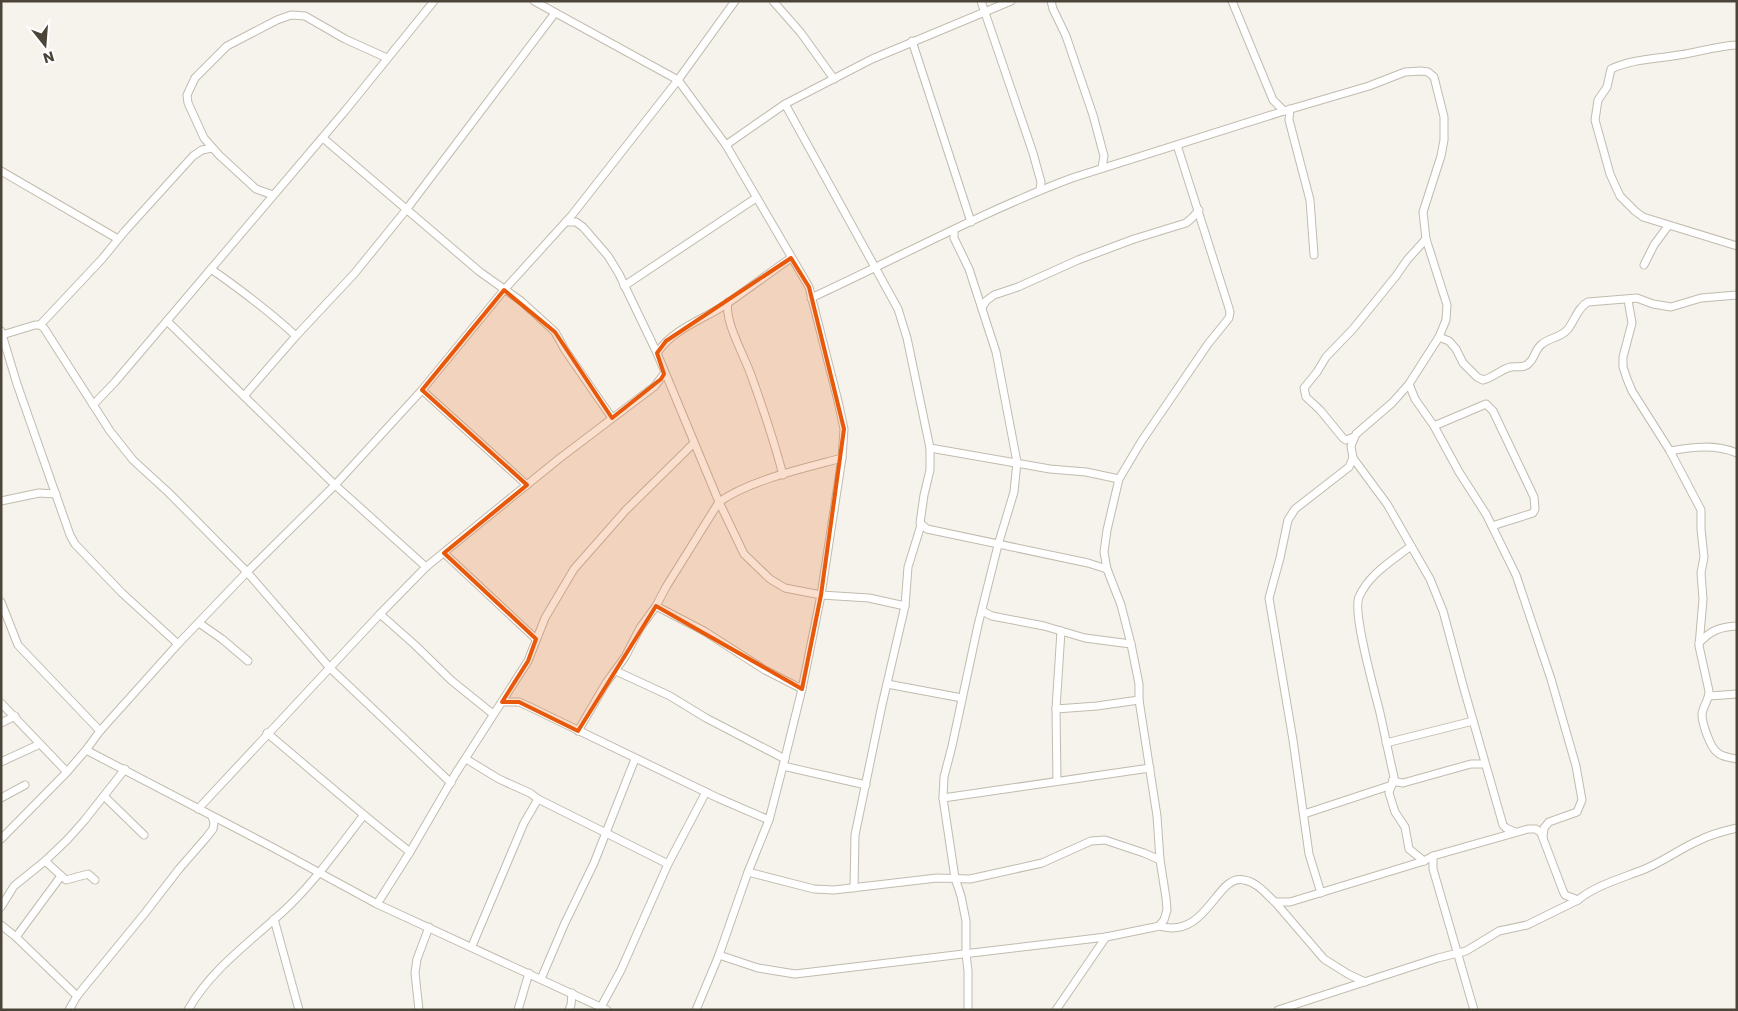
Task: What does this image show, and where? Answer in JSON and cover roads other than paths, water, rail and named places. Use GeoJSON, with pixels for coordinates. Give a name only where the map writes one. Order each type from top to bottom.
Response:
{"type":"FeatureCollection","features":[{"type":"Feature","properties":{"kind":"street"},"geometry":{"type":"LineString","coordinates":[[93,405],[115,382],[323,138],[434,1]]}},
{"type":"Feature","properties":{"kind":"street"},"geometry":{"type":"LineString","coordinates":[[534,1],[678,80],[726,145],[809,287],[844,429],[842,458],[821,594],[802,688],[770,820],[748,872],[719,955],[696,1010]]}},
{"type":"Feature","properties":{"kind":"street"},"geometry":{"type":"LineString","coordinates":[[1,839],[67,772],[100,731],[178,644],[335,485],[422,390],[504,290],[566,222],[678,80],[736,1]]}},
{"type":"Feature","properties":{"kind":"street"},"geometry":{"type":"LineString","coordinates":[[773,1],[801,33],[834,79]]}},
{"type":"Feature","properties":{"kind":"street"},"geometry":{"type":"LineString","coordinates":[[981,1],[1033,153],[1040,190]]}},
{"type":"Feature","properties":{"kind":"street"},"geometry":{"type":"LineString","coordinates":[[726,145],[785,104],[872,59],[1011,1]]}},
{"type":"Feature","properties":{"kind":"street"},"geometry":{"type":"LineString","coordinates":[[1052,1],[1093,116],[1104,156],[1102,167]]}},
{"type":"Feature","properties":{"kind":"street"},"geometry":{"type":"LineString","coordinates":[[1232,1],[1273,100],[1287,110],[1310,200],[1314,255]]}},
{"type":"Feature","properties":{"kind":"street"},"geometry":{"type":"LineString","coordinates":[[244,396],[296,336],[354,274],[406,210],[555,13]]}},
{"type":"Feature","properties":{"kind":"street"},"geometry":{"type":"LineString","coordinates":[[273,195],[256,189],[212,148],[204,138],[188,103],[187,95],[201,70],[227,46],[277,20],[291,15],[305,16],[345,39],[388,58]]}},
{"type":"Feature","properties":{"kind":"street"},"geometry":{"type":"LineString","coordinates":[[912,41],[971,222]]}},
{"type":"Feature","properties":{"kind":"street"},"geometry":{"type":"LineString","coordinates":[[1737,45],[1720,46],[1623,63],[1611,69],[1607,87],[1598,100],[1595,120],[1610,174],[1620,196],[1635,211],[1643,217],[1668,226],[1737,246]]}},
{"type":"Feature","properties":{"kind":"street"},"geometry":{"type":"LineString","coordinates":[[811,298],[1040,190],[1102,167],[1369,86],[1405,72],[1428,72],[1434,77],[1444,117],[1444,140],[1441,156],[1423,212],[1426,239],[1447,305],[1446,320],[1439,337],[1409,384],[1392,403],[1360,430],[1350,446],[1353,458],[1387,504],[1430,579],[1443,611],[1503,825],[1515,832]]}},
{"type":"Feature","properties":{"kind":"street"},"geometry":{"type":"LineString","coordinates":[[785,104],[898,308],[908,338],[930,448],[930,470],[920,512],[921,525],[908,567],[904,606],[855,835],[854,888]]}},
{"type":"Feature","properties":{"kind":"street"},"geometry":{"type":"LineString","coordinates":[[323,138],[480,272],[521,301],[555,332],[565,350],[612,418]]}},
{"type":"Feature","properties":{"kind":"street"},"geometry":{"type":"LineString","coordinates":[[1159,926],[1164,920],[1166,910],[1157,816],[1138,684],[1132,644],[1121,605],[1107,569],[1104,552],[1119,479],[1141,442],[1208,344],[1229,318],[1230,312],[1177,145]]}},
{"type":"Feature","properties":{"kind":"street"},"geometry":{"type":"LineString","coordinates":[[40,325],[102,259],[193,156],[202,150],[212,148]]}},
{"type":"Feature","properties":{"kind":"street"},"geometry":{"type":"LineString","coordinates":[[1,171],[118,239]]}},
{"type":"Feature","properties":{"kind":"street"},"geometry":{"type":"LineString","coordinates":[[624,286],[756,198]]}},
{"type":"Feature","properties":{"kind":"street"},"geometry":{"type":"LineString","coordinates":[[982,308],[986,301],[994,295],[1134,239],[1186,223],[1199,210]]}},
{"type":"Feature","properties":{"kind":"street"},"geometry":{"type":"LineString","coordinates":[[566,222],[576,222],[598,242],[608,256],[657,353],[664,374],[719,502],[744,554],[756,568],[785,588],[821,594],[868,598],[904,606]]}},
{"type":"Feature","properties":{"kind":"street"},"geometry":{"type":"LineString","coordinates":[[1644,265],[1654,245],[1668,226]]}},
{"type":"Feature","properties":{"kind":"street"},"geometry":{"type":"LineString","coordinates":[[954,230],[954,238],[969,269],[996,352],[1017,462],[1014,492],[998,544],[978,625],[944,777],[943,798],[954,878],[961,896],[966,921],[968,1010]]}},
{"type":"Feature","properties":{"kind":"street"},"geometry":{"type":"LineString","coordinates":[[1354,438],[1346,440],[1342,438],[1320,410],[1306,397],[1304,388],[1326,357],[1353,330],[1396,276],[1406,260],[1426,239]]}},
{"type":"Feature","properties":{"kind":"street"},"geometry":{"type":"LineString","coordinates":[[657,353],[666,340],[728,302],[791,258]]}},
{"type":"Feature","properties":{"kind":"street"},"geometry":{"type":"LineString","coordinates":[[210,269],[274,315],[296,336]]}},
{"type":"Feature","properties":{"kind":"street"},"geometry":{"type":"LineString","coordinates":[[1439,337],[1449,341],[1456,349],[1461,360],[1477,377],[1483,380],[1511,367],[1520,367],[1529,363],[1540,345],[1563,335],[1576,319],[1583,305],[1588,302],[1637,298],[1653,304],[1671,307],[1701,298],[1737,295]]}},
{"type":"Feature","properties":{"kind":"street"},"geometry":{"type":"LineString","coordinates":[[1628,300],[1632,323],[1623,357],[1623,367],[1632,391],[1670,451],[1702,510],[1701,529],[1704,557],[1701,573],[1703,599],[1699,642],[1709,696],[1702,713],[1704,725],[1711,743],[1718,754],[1737,759]]}},
{"type":"Feature","properties":{"kind":"street"},"geometry":{"type":"LineString","coordinates":[[728,302],[729,319],[751,373],[783,474]]}},
{"type":"Feature","properties":{"kind":"street"},"geometry":{"type":"LineString","coordinates":[[167,321],[335,485],[426,567]]}},
{"type":"Feature","properties":{"kind":"street"},"geometry":{"type":"LineString","coordinates":[[178,644],[122,593],[75,544],[70,535],[19,391],[2,333],[35,325],[40,325],[44,328],[93,405],[133,460],[169,493],[247,572],[330,668],[451,783]]}},
{"type":"Feature","properties":{"kind":"street"},"geometry":{"type":"LineString","coordinates":[[198,809],[267,733],[426,567],[612,418],[656,386],[664,374]]}},
{"type":"Feature","properties":{"kind":"street"},"geometry":{"type":"LineString","coordinates":[[1409,384],[1415,399],[1434,426],[1492,526],[1516,575],[1568,735],[1582,800],[1577,812],[1546,824],[1543,837]]}},
{"type":"Feature","properties":{"kind":"street"},"geometry":{"type":"LineString","coordinates":[[422,390],[527,485]]}},
{"type":"Feature","properties":{"kind":"street"},"geometry":{"type":"LineString","coordinates":[[1434,426],[1486,404],[1493,411],[1534,497],[1535,506],[1533,513],[1492,526]]}},
{"type":"Feature","properties":{"kind":"street"},"geometry":{"type":"LineString","coordinates":[[377,904],[528,661],[555,599],[574,569],[632,504],[694,443]]}},
{"type":"Feature","properties":{"kind":"street"},"geometry":{"type":"LineString","coordinates":[[1670,451],[1696,447],[1715,447],[1737,453]]}},
{"type":"Feature","properties":{"kind":"street"},"geometry":{"type":"LineString","coordinates":[[930,448],[1050,469],[1086,472],[1119,479]]}},
{"type":"Feature","properties":{"kind":"street"},"geometry":{"type":"LineString","coordinates":[[578,731],[719,502],[730,494],[783,474],[842,458]]}},
{"type":"Feature","properties":{"kind":"street"},"geometry":{"type":"LineString","coordinates":[[1321,893],[1309,854],[1269,598],[1288,520],[1295,509],[1349,467],[1353,458]]}},
{"type":"Feature","properties":{"kind":"street"},"geometry":{"type":"LineString","coordinates":[[39,494],[51,481]]}},
{"type":"Feature","properties":{"kind":"street"},"geometry":{"type":"LineString","coordinates":[[1,501],[39,494],[56,494]]}},
{"type":"Feature","properties":{"kind":"street"},"geometry":{"type":"LineString","coordinates":[[921,525],[926,529],[1088,563],[1107,569]]}},
{"type":"Feature","properties":{"kind":"street"},"geometry":{"type":"LineString","coordinates":[[1411,546],[1384,566],[1371,579],[1360,595],[1357,608],[1368,670],[1386,743],[1392,782],[1389,793],[1396,816],[1404,828],[1409,849],[1424,861]]}},
{"type":"Feature","properties":{"kind":"street"},"geometry":{"type":"LineString","coordinates":[[444,553],[536,639]]}},
{"type":"Feature","properties":{"kind":"street"},"geometry":{"type":"LineString","coordinates":[[1,602],[18,645],[100,731]]}},
{"type":"Feature","properties":{"kind":"street"},"geometry":{"type":"LineString","coordinates":[[656,606],[704,631],[765,670],[802,688]]}},
{"type":"Feature","properties":{"kind":"street"},"geometry":{"type":"LineString","coordinates":[[982,611],[992,616],[1085,638],[1132,644]]}},
{"type":"Feature","properties":{"kind":"street"},"geometry":{"type":"LineString","coordinates":[[380,614],[415,644],[452,681],[494,714]]}},
{"type":"Feature","properties":{"kind":"street"},"geometry":{"type":"LineString","coordinates":[[199,623],[248,660]]}},
{"type":"Feature","properties":{"kind":"street"},"geometry":{"type":"LineString","coordinates":[[1699,642],[1713,630],[1737,626]]}},
{"type":"Feature","properties":{"kind":"street"},"geometry":{"type":"LineString","coordinates":[[1057,780],[1056,709],[1061,631]]}},
{"type":"Feature","properties":{"kind":"street"},"geometry":{"type":"LineString","coordinates":[[616,671],[670,696],[784,763],[866,785]]}},
{"type":"Feature","properties":{"kind":"street"},"geometry":{"type":"LineString","coordinates":[[887,684],[962,698]]}},
{"type":"Feature","properties":{"kind":"street"},"geometry":{"type":"LineString","coordinates":[[1709,696],[1737,694]]}},
{"type":"Feature","properties":{"kind":"street"},"geometry":{"type":"LineString","coordinates":[[1056,709],[1139,700]]}},
{"type":"Feature","properties":{"kind":"street"},"geometry":{"type":"LineString","coordinates":[[502,702],[518,702],[635,759],[770,820]]}},
{"type":"Feature","properties":{"kind":"street"},"geometry":{"type":"LineString","coordinates":[[1,703],[67,772]]}},
{"type":"Feature","properties":{"kind":"street"},"geometry":{"type":"LineString","coordinates":[[1,723],[15,716]]}},
{"type":"Feature","properties":{"kind":"street"},"geometry":{"type":"LineString","coordinates":[[1386,743],[1473,721]]}},
{"type":"Feature","properties":{"kind":"street"},"geometry":{"type":"LineString","coordinates":[[267,733],[324,780],[363,816],[410,852]]}},
{"type":"Feature","properties":{"kind":"street"},"geometry":{"type":"LineString","coordinates":[[1,762],[40,744]]}},
{"type":"Feature","properties":{"kind":"street"},"geometry":{"type":"LineString","coordinates":[[86,750],[377,904],[604,1008],[668,864],[706,792]]}},
{"type":"Feature","properties":{"kind":"street"},"geometry":{"type":"LineString","coordinates":[[466,759],[499,779],[668,864]]}},
{"type":"Feature","properties":{"kind":"street"},"geometry":{"type":"LineString","coordinates":[[541,979],[564,925],[594,863],[635,759]]}},
{"type":"Feature","properties":{"kind":"street"},"geometry":{"type":"LineString","coordinates":[[1304,814],[1392,782],[1403,782],[1471,764],[1485,764]]}},
{"type":"Feature","properties":{"kind":"street"},"geometry":{"type":"LineString","coordinates":[[943,798],[1150,768]]}},
{"type":"Feature","properties":{"kind":"street"},"geometry":{"type":"LineString","coordinates":[[1,907],[14,886],[45,860],[84,821],[125,769]]}},
{"type":"Feature","properties":{"kind":"street"},"geometry":{"type":"LineString","coordinates":[[1,798],[25,784]]}},
{"type":"Feature","properties":{"kind":"street"},"geometry":{"type":"LineString","coordinates":[[104,796],[144,835]]}},
{"type":"Feature","properties":{"kind":"street"},"geometry":{"type":"LineString","coordinates":[[472,946],[524,823],[538,799]]}},
{"type":"Feature","properties":{"kind":"street"},"geometry":{"type":"LineString","coordinates":[[69,1010],[77,996],[179,869],[210,834],[214,823],[212,816]]}},
{"type":"Feature","properties":{"kind":"street"},"geometry":{"type":"LineString","coordinates":[[188,1010],[209,980],[320,874],[363,816]]}},
{"type":"Feature","properties":{"kind":"street"},"geometry":{"type":"LineString","coordinates":[[1278,1010],[1438,958],[1457,954],[1500,931],[1527,925],[1613,881],[1659,862],[1701,839],[1735,827]]}},
{"type":"Feature","properties":{"kind":"street"},"geometry":{"type":"LineString","coordinates":[[1275,902],[1290,902],[1379,873],[1424,861],[1434,856],[1515,832],[1536,829],[1543,837],[1565,895],[1578,900]]}},
{"type":"Feature","properties":{"kind":"street"},"geometry":{"type":"LineString","coordinates":[[748,872],[814,889],[854,888],[954,878],[970,879],[1027,867],[1059,856],[1091,841],[1105,840],[1160,860]]}},
{"type":"Feature","properties":{"kind":"street"},"geometry":{"type":"LineString","coordinates":[[1434,856],[1434,868],[1474,1010]]}},
{"type":"Feature","properties":{"kind":"street"},"geometry":{"type":"LineString","coordinates":[[45,860],[66,880],[88,874],[95,880]]}},
{"type":"Feature","properties":{"kind":"street"},"geometry":{"type":"LineString","coordinates":[[16,937],[61,876]]}},
{"type":"Feature","properties":{"kind":"street"},"geometry":{"type":"LineString","coordinates":[[719,955],[758,968],[795,974],[1106,938],[1159,926],[1178,928],[1202,916],[1227,884],[1234,879],[1243,879],[1254,883],[1275,902],[1324,959],[1365,982]]}},
{"type":"Feature","properties":{"kind":"street"},"geometry":{"type":"LineString","coordinates":[[274,919],[299,1010]]}},
{"type":"Feature","properties":{"kind":"street"},"geometry":{"type":"LineString","coordinates":[[1,925],[77,996]]}},
{"type":"Feature","properties":{"kind":"street"},"geometry":{"type":"LineString","coordinates":[[420,1010],[415,973],[417,960],[429,927]]}},
{"type":"Feature","properties":{"kind":"street"},"geometry":{"type":"LineString","coordinates":[[1056,1010],[1106,938]]}},
{"type":"Feature","properties":{"kind":"street"},"geometry":{"type":"LineString","coordinates":[[1093,939],[1095,952]]}},
{"type":"Feature","properties":{"kind":"street"},"geometry":{"type":"LineString","coordinates":[[518,1010],[529,973]]}},
{"type":"Feature","properties":{"kind":"street"},"geometry":{"type":"LineString","coordinates":[[569,1010],[572,993]]}}]}
